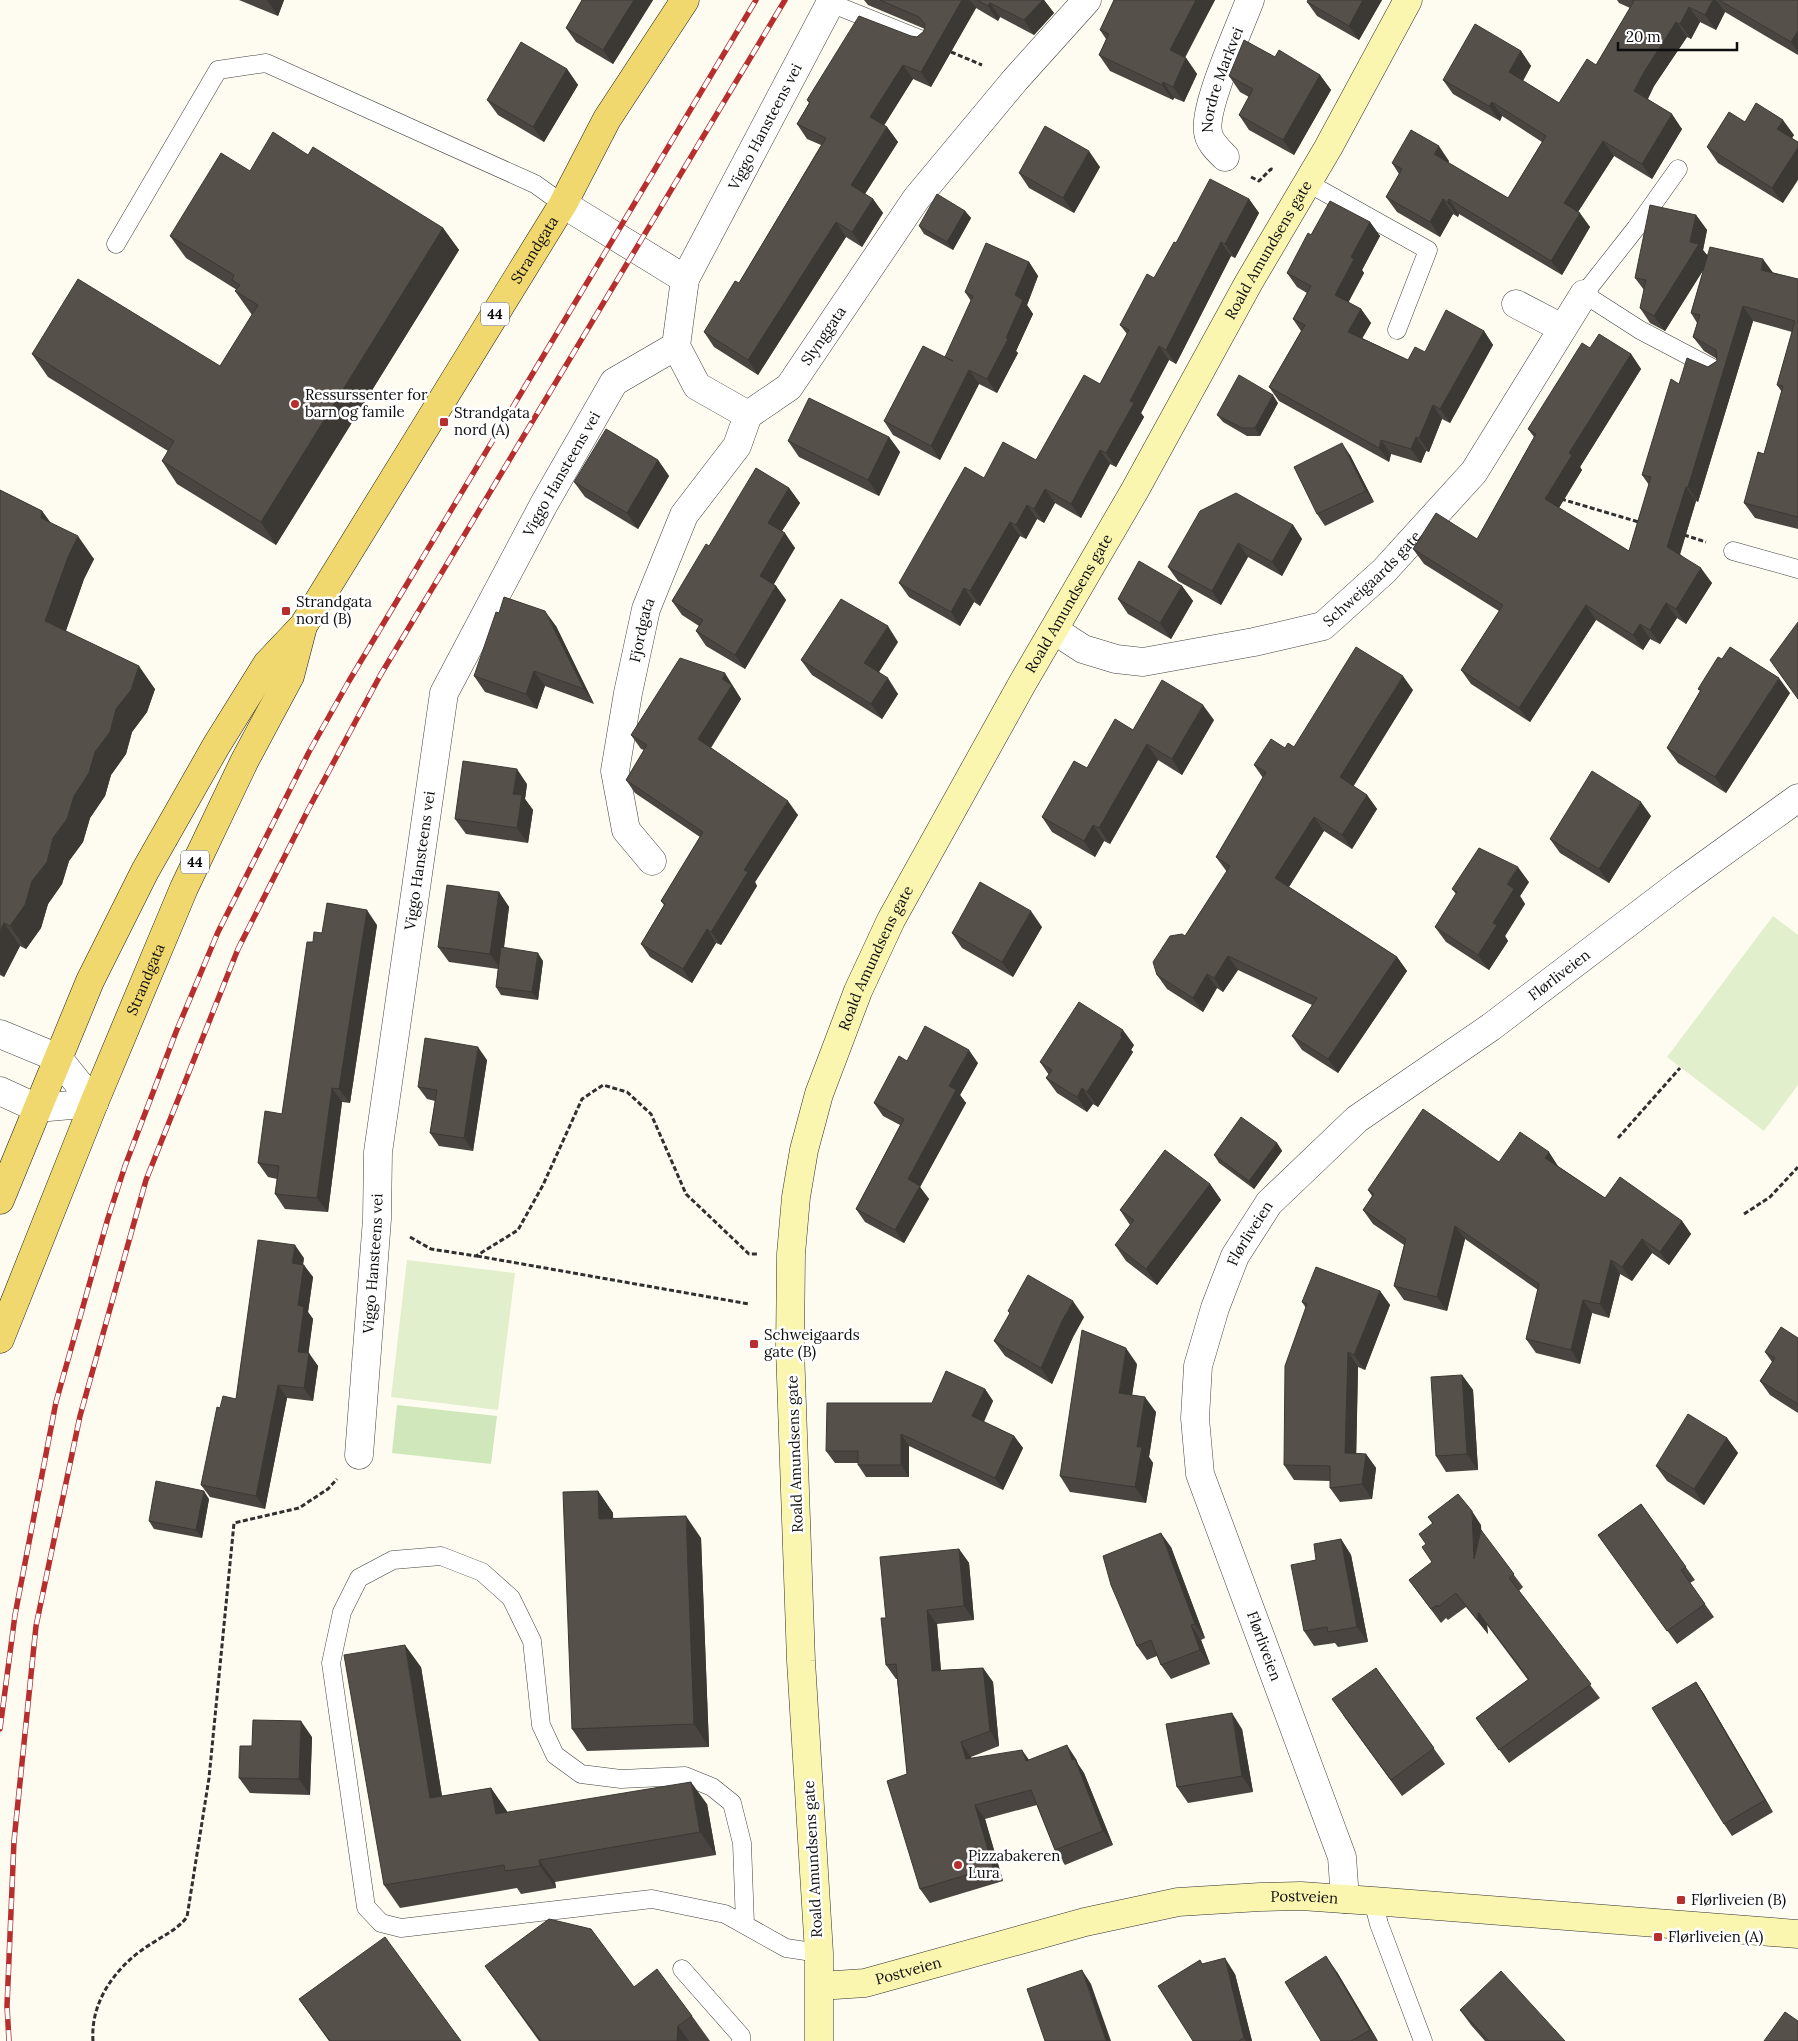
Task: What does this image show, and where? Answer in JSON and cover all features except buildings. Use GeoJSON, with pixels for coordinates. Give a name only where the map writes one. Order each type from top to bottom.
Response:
{"type":"FeatureCollection","features":[{"type":"Feature","properties":{"kind":"main road","name":"Strandgata"},"geometry":{"type":"LineString","coordinates":[[0,1200],[90,981],[174,817],[268,664],[303,626],[563,204],[607,119],[684,0]]}},
{"type":"Feature","properties":{"kind":"main road","name":"Strandgata"},"geometry":{"type":"LineString","coordinates":[[0,1339],[94,1103],[208,835],[290,676],[303,626]]}},
{"type":"Feature","properties":{"kind":"street","name":"Slynggata"},"geometry":{"type":"LineString","coordinates":[[748,415],[789,388],[916,199],[1015,80],[1087,0]]}},
{"type":"Feature","properties":{"kind":"street","name":"Nordre Markvei"},"geometry":{"type":"LineString","coordinates":[[1225,157],[1214,146],[1208,133],[1209,109],[1250,0]]}},
{"type":"Feature","properties":{"kind":"street","name":"Roald Amundsens gate"},"geometry":{"type":"LineString","coordinates":[[818,2041],[819,1953],[801,1661],[790,1349],[791,1254],[796,1197],[804,1150],[819,1094],[858,991],[891,920],[1135,490],[1237,303],[1308,183],[1408,0]]}},
{"type":"Feature","properties":{"kind":"street","name":"Viggo Hansteens vei"},"geometry":{"type":"LineString","coordinates":[[686,279],[831,2]]}},
{"type":"Feature","properties":{"kind":"street"},"geometry":{"type":"LineString","coordinates":[[563,204],[686,279],[676,346],[697,386],[748,415]]}},
{"type":"Feature","properties":{"kind":"street","name":"Schweigaards gate"},"geometry":{"type":"LineString","coordinates":[[1054,630],[1082,649],[1116,659],[1144,662],[1254,642],[1323,626],[1384,571],[1474,472],[1584,294]]}},
{"type":"Feature","properties":{"kind":"street"},"geometry":{"type":"LineString","coordinates":[[1516,304],[1562,328]]}},
{"type":"Feature","properties":{"kind":"street","name":"Viggo Hansteens vei"},"geometry":{"type":"LineString","coordinates":[[359,1455],[377,1219],[378,1152],[444,693],[544,504],[614,382],[676,346]]}},
{"type":"Feature","properties":{"kind":"street","name":"Fjordgata"},"geometry":{"type":"LineString","coordinates":[[652,861],[626,830],[615,771],[628,693],[646,609],[684,515],[737,446],[748,415]]}},
{"type":"Feature","properties":{"kind":"street","name":"Flørliveien"},"geometry":{"type":"LineString","coordinates":[[1345,1899],[1342,1857],[1200,1474],[1195,1418],[1198,1366],[1215,1308],[1235,1256],[1269,1203],[1357,1119],[1490,1027],[1683,881],[1798,798]]}},
{"type":"Feature","properties":{"kind":"street"},"geometry":{"type":"LineString","coordinates":[[0,1034],[58,1058],[94,1103]]}},
{"type":"Feature","properties":{"kind":"street"},"geometry":{"type":"LineString","coordinates":[[0,1090],[37,1108],[94,1103]]}},
{"type":"Feature","properties":{"kind":"street","name":"Postveien"},"geometry":{"type":"LineString","coordinates":[[820,1986],[865,1983],[1085,1922],[1178,1902],[1302,1896],[1798,1934]]}},
{"type":"Feature","properties":{"kind":"lane"},"geometry":{"type":"LineString","coordinates":[[831,2],[925,41]]}},
{"type":"Feature","properties":{"kind":"lane"},"geometry":{"type":"LineString","coordinates":[[116,244],[218,70],[266,63],[535,184],[563,204]]}},
{"type":"Feature","properties":{"kind":"lane"},"geometry":{"type":"LineString","coordinates":[[1678,169],[1636,228],[1584,294],[1640,330],[1718,371]]}},
{"type":"Feature","properties":{"kind":"lane"},"geometry":{"type":"LineString","coordinates":[[1308,183],[1428,250],[1397,330]]}},
{"type":"Feature","properties":{"kind":"lane"},"geometry":{"type":"LineString","coordinates":[[1733,551],[1798,569]]}},
{"type":"Feature","properties":{"kind":"lane"},"geometry":{"type":"LineString","coordinates":[[745,1924],[742,1843],[732,1803],[712,1788],[685,1776],[621,1779],[581,1774],[555,1755],[541,1726],[532,1641],[511,1598],[482,1572],[441,1556],[393,1560],[359,1578],[342,1612],[332,1663],[366,1907],[381,1923],[401,1928],[652,1899],[725,1914],[786,1948],[819,1953]]}},
{"type":"Feature","properties":{"kind":"lane"},"geometry":{"type":"LineString","coordinates":[[1374,1901],[1379,1924],[1424,2041]]}},
{"type":"Feature","properties":{"kind":"lane"},"geometry":{"type":"LineString","coordinates":[[682,1969],[741,2036],[741,2041]]}},
{"type":"Feature","properties":{"kind":"path"},"geometry":{"type":"LineString","coordinates":[[925,41],[1015,80]]}},
{"type":"Feature","properties":{"kind":"path"},"geometry":{"type":"LineString","coordinates":[[1559,498],[1644,523]]}},
{"type":"Feature","properties":{"kind":"path"},"geometry":{"type":"LineString","coordinates":[[1682,535],[1733,551]]}},
{"type":"Feature","properties":{"kind":"path"},"geometry":{"type":"LineString","coordinates":[[1618,1138],[1680,1068]]}},
{"type":"Feature","properties":{"kind":"path"},"geometry":{"type":"LineString","coordinates":[[476,1256],[518,1230],[543,1185],[582,1099],[603,1084],[627,1092],[651,1114],[686,1194],[749,1254],[791,1254]]}},
{"type":"Feature","properties":{"kind":"path"},"geometry":{"type":"LineString","coordinates":[[1744,1214],[1770,1197],[1798,1166]]}},
{"type":"Feature","properties":{"kind":"path"},"geometry":{"type":"LineString","coordinates":[[377,1219],[431,1249],[749,1304]]}},
{"type":"Feature","properties":{"kind":"path"},"geometry":{"type":"LineString","coordinates":[[93,2041],[92,2030],[101,1995],[122,1966],[149,1945],[180,1927],[187,1916],[209,1778],[234,1523],[299,1508],[328,1489],[359,1455]]}},
{"type":"Feature","properties":{"kind":"green space"},"geometry":{"type":"Polygon","coordinates":[[[1773,916],[1798,935],[1798,1085],[1764,1131],[1667,1057],[1773,916]]]}},
{"type":"Feature","properties":{"kind":"green space"},"geometry":{"type":"Polygon","coordinates":[[[407,1260],[515,1273],[498,1410],[391,1397],[407,1260]]]}},
{"type":"Feature","properties":{"kind":"green space"},"geometry":{"type":"Polygon","coordinates":[[[397,1405],[497,1416],[491,1464],[392,1453],[397,1405]]]}},
{"type":"Feature","properties":{"kind":"railway"},"geometry":{"type":"LineString","coordinates":[[0,1729],[15,1615],[56,1402],[108,1218],[125,1166],[176,1032],[218,932],[309,752],[349,681],[756,0]]}},
{"type":"Feature","properties":{"kind":"railway"},"geometry":{"type":"LineString","coordinates":[[9,2041],[7,2006],[14,1841],[36,1626],[80,1416],[146,1180],[238,949],[308,810],[381,674],[785,0]]}},
{"type":"Feature","properties":{"kind":"place","name":"Ressurssenter for barn og famile"},"geometry":{"type":"Point","coordinates":[295,404]}},
{"type":"Feature","properties":{"kind":"place","name":"Strandgata nord (A)"},"geometry":{"type":"Point","coordinates":[444,422]}},
{"type":"Feature","properties":{"kind":"place","name":"Strandgata nord (B)"},"geometry":{"type":"Point","coordinates":[286,611]}},
{"type":"Feature","properties":{"kind":"place","name":"Schweigaards gate (B)"},"geometry":{"type":"Point","coordinates":[754,1344]}},
{"type":"Feature","properties":{"kind":"place","name":"Pizzabakeren Lura"},"geometry":{"type":"Point","coordinates":[958,1865]}},
{"type":"Feature","properties":{"kind":"place","name":"Flørliveien (B)"},"geometry":{"type":"Point","coordinates":[1681,1900]}},
{"type":"Feature","properties":{"kind":"place","name":"Flørliveien (A)"},"geometry":{"type":"Point","coordinates":[1658,1937]}}]}
